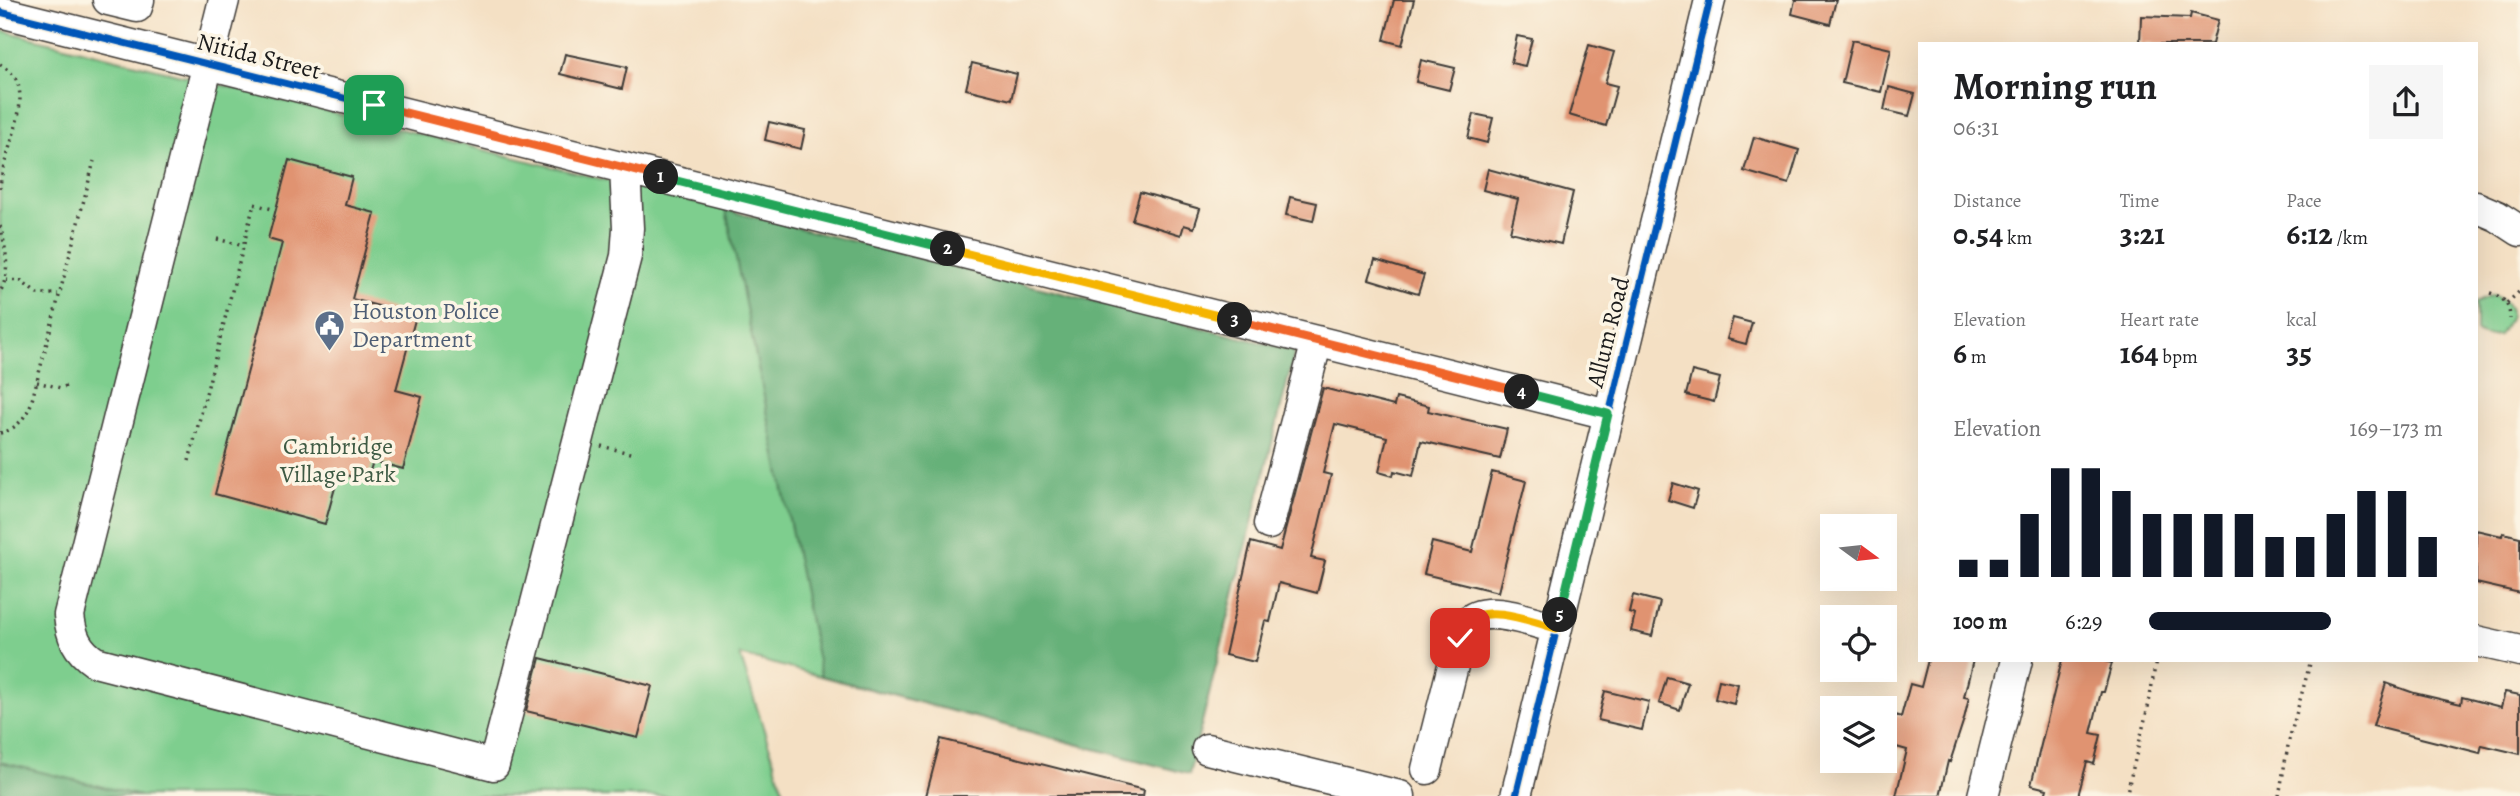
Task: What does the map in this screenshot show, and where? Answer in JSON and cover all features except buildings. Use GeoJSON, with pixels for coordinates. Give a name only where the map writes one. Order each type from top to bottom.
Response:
{"type":"FeatureCollection","features":[{"type":"Feature","properties":{"kind":"street"},"geometry":{"type":"LineString","coordinates":[[108,0],[137,7],[139,0]]}},
{"type":"Feature","properties":{"kind":"street"},"geometry":{"type":"LineString","coordinates":[[224,0],[69,615],[74,640],[87,656],[105,665],[494,765],[626,256],[628,228],[625,168]]}},
{"type":"Feature","properties":{"kind":"street","name":"Allum Road"},"geometry":{"type":"LineString","coordinates":[[1516,796],[1710,0]]}},
{"type":"Feature","properties":{"kind":"street","name":"Nitida Street"},"geometry":{"type":"LineString","coordinates":[[0,12],[1608,414]]}},
{"type":"Feature","properties":{"kind":"street"},"geometry":{"type":"LineString","coordinates":[[2478,208],[2520,231]]}},
{"type":"Feature","properties":{"kind":"street"},"geometry":{"type":"LineString","coordinates":[[1269,524],[1317,341]]}},
{"type":"Feature","properties":{"kind":"street"},"geometry":{"type":"LineString","coordinates":[[1427,769],[1460,638],[1467,623],[1477,616],[1489,613],[1556,628]]}},
{"type":"Feature","properties":{"kind":"street"},"geometry":{"type":"LineString","coordinates":[[2478,641],[2520,651]]}},
{"type":"Feature","properties":{"kind":"street"},"geometry":{"type":"LineString","coordinates":[[1983,796],[2016,662]]}},
{"type":"Feature","properties":{"kind":"street"},"geometry":{"type":"LineString","coordinates":[[1207,749],[1400,796]]}},
{"type":"Feature","properties":{"kind":"path"},"geometry":{"type":"LineString","coordinates":[[0,64],[18,83],[19,110],[1,172],[0,188]]}},
{"type":"Feature","properties":{"kind":"path"},"geometry":{"type":"LineString","coordinates":[[0,433],[7,432],[26,415],[94,161]]}},
{"type":"Feature","properties":{"kind":"path"},"geometry":{"type":"LineString","coordinates":[[189,461],[254,204],[276,210]]}},
{"type":"Feature","properties":{"kind":"path"},"geometry":{"type":"LineString","coordinates":[[0,226],[6,280],[0,292]]}},
{"type":"Feature","properties":{"kind":"path"},"geometry":{"type":"LineString","coordinates":[[217,239],[244,246]]}},
{"type":"Feature","properties":{"kind":"path"},"geometry":{"type":"LineString","coordinates":[[6,280],[21,281],[37,294],[59,294]]}},
{"type":"Feature","properties":{"kind":"path"},"geometry":{"type":"LineString","coordinates":[[2507,303],[2520,291]]}},
{"type":"Feature","properties":{"kind":"path"},"geometry":{"type":"LineString","coordinates":[[2490,293],[2507,303],[2510,319]]}},
{"type":"Feature","properties":{"kind":"path"},"geometry":{"type":"LineString","coordinates":[[37,381],[61,388],[66,386]]}},
{"type":"Feature","properties":{"kind":"path"},"geometry":{"type":"LineString","coordinates":[[578,440],[634,454]]}},
{"type":"Feature","properties":{"kind":"path"},"geometry":{"type":"LineString","coordinates":[[2126,796],[2156,662]]}},
{"type":"Feature","properties":{"kind":"path"},"geometry":{"type":"LineString","coordinates":[[2279,796],[2289,740],[2310,662]]}},
{"type":"Feature","properties":{"kind":"green space","name":"Cambridge Village Park"},"geometry":{"type":"Polygon","coordinates":[[[0,30],[1295,351],[1189,774],[740,655],[785,796],[0,796],[0,30]]]}},
{"type":"Feature","properties":{"kind":"green space"},"geometry":{"type":"Polygon","coordinates":[[[726,210],[1295,351],[1189,774],[821,676],[726,210]]]}},
{"type":"Feature","properties":{"kind":"green space"},"geometry":{"type":"Polygon","coordinates":[[[2494,294],[2506,303],[2509,317],[2499,335],[2485,336],[2478,333],[2478,301],[2494,294]]]}},
{"type":"Feature","properties":{"kind":"green space"},"geometry":{"type":"Polygon","coordinates":[[[0,762],[140,796],[0,796],[0,762]]]}},
{"type":"Feature","properties":{"kind":"cycle path"},"geometry":{"type":"LineString","coordinates":[[1516,796],[1710,0]]}},
{"type":"Feature","properties":{"kind":"cycle path"},"geometry":{"type":"LineString","coordinates":[[0,12],[1608,414]]}},
{"type":"Feature","properties":{"kind":"place","name":"Houston Police Department"},"geometry":{"type":"Point","coordinates":[329,352]}},
{"type":"Feature","properties":{"kind":"route"},"geometry":{"type":"LineString","coordinates":[[374,105],[1608,414],[1556,628],[1489,613],[1477,616],[1467,623],[1460,638]]}}]}
